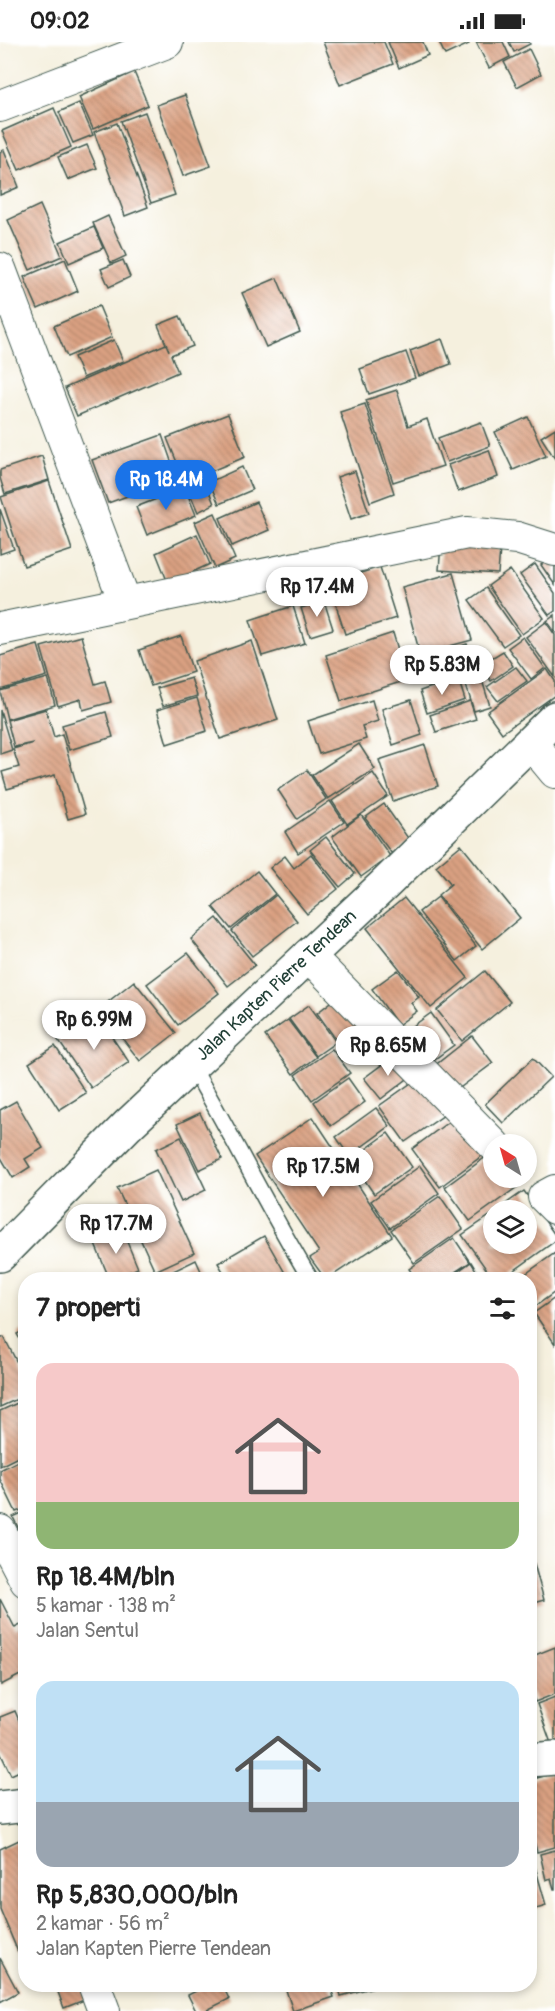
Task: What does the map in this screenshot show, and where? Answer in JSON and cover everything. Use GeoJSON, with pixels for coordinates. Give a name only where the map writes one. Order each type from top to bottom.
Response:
{"type":"FeatureCollection","features":[{"type":"Feature","properties":{"kind":"main road","name":"Jalan Kapten Pierre Tendean"},"geometry":{"type":"LineString","coordinates":[[0,1255],[190,1065],[555,718]]}},
{"type":"Feature","properties":{"kind":"main road"},"geometry":{"type":"LineString","coordinates":[[537,1759],[555,1758]]}},
{"type":"Feature","properties":{"kind":"street"},"geometry":{"type":"LineString","coordinates":[[0,106],[108,52],[167,42]]}},
{"type":"Feature","properties":{"kind":"street"},"geometry":{"type":"LineString","coordinates":[[0,269],[125,602]]}},
{"type":"Feature","properties":{"kind":"street"},"geometry":{"type":"LineString","coordinates":[[0,629],[467,533],[517,538],[555,550]]}},
{"type":"Feature","properties":{"kind":"street"},"geometry":{"type":"LineString","coordinates":[[531,742],[555,772]]}},
{"type":"Feature","properties":{"kind":"street"},"geometry":{"type":"LineString","coordinates":[[308,955],[483,1134]]}},
{"type":"Feature","properties":{"kind":"street"},"geometry":{"type":"LineString","coordinates":[[0,1532],[18,1566]]}},
{"type":"Feature","properties":{"kind":"street"},"geometry":{"type":"LineString","coordinates":[[96,1992],[104,2011]]}},
{"type":"Feature","properties":{"kind":"lane"},"geometry":{"type":"LineString","coordinates":[[190,1065],[226,1124],[261,1194],[306,1272]]}},
{"type":"Feature","properties":{"kind":"building"},"geometry":{"type":"Polygon","coordinates":[[[323,42],[384,42],[393,64],[340,85],[323,42]]]}},
{"type":"Feature","properties":{"kind":"building"},"geometry":{"type":"Polygon","coordinates":[[[388,42],[423,42],[428,55],[399,68],[388,42]]]}},
{"type":"Feature","properties":{"kind":"building"},"geometry":{"type":"Polygon","coordinates":[[[439,42],[468,42],[469,44],[445,55],[439,42]]]}},
{"type":"Feature","properties":{"kind":"building"},"geometry":{"type":"Polygon","coordinates":[[[476,42],[503,42],[510,57],[489,68],[476,42]]]}},
{"type":"Feature","properties":{"kind":"building"},"geometry":{"type":"Polygon","coordinates":[[[509,42],[529,42],[530,44],[514,52],[509,42]]]}},
{"type":"Feature","properties":{"kind":"building"},"geometry":{"type":"Polygon","coordinates":[[[529,49],[541,74],[517,87],[504,62],[529,49]]]}},
{"type":"Feature","properties":{"kind":"building"},"geometry":{"type":"Polygon","coordinates":[[[134,72],[148,105],[93,129],[79,97],[134,72]]]}},
{"type":"Feature","properties":{"kind":"building"},"geometry":{"type":"Polygon","coordinates":[[[185,95],[211,166],[183,176],[157,105],[185,95]]]}},
{"type":"Feature","properties":{"kind":"building"},"geometry":{"type":"Polygon","coordinates":[[[79,103],[93,135],[73,143],[59,112],[79,103]]]}},
{"type":"Feature","properties":{"kind":"building"},"geometry":{"type":"Polygon","coordinates":[[[54,108],[71,147],[19,170],[2,131],[54,108]]]}},
{"type":"Feature","properties":{"kind":"building"},"geometry":{"type":"Polygon","coordinates":[[[145,112],[175,195],[151,203],[121,121],[145,112]]]}},
{"type":"Feature","properties":{"kind":"building"},"geometry":{"type":"Polygon","coordinates":[[[117,123],[148,207],[125,216],[94,132],[117,123]]]}},
{"type":"Feature","properties":{"kind":"building"},"geometry":{"type":"Polygon","coordinates":[[[87,145],[97,168],[68,180],[58,157],[87,145]]]}},
{"type":"Feature","properties":{"kind":"building"},"geometry":{"type":"Polygon","coordinates":[[[4,150],[19,187],[0,195],[0,152],[4,150]]]}},
{"type":"Feature","properties":{"kind":"building"},"geometry":{"type":"Polygon","coordinates":[[[40,205],[62,256],[30,270],[8,220],[40,205]]]}},
{"type":"Feature","properties":{"kind":"building"},"geometry":{"type":"Polygon","coordinates":[[[108,216],[126,256],[111,263],[93,223],[108,216]]]}},
{"type":"Feature","properties":{"kind":"building"},"geometry":{"type":"Polygon","coordinates":[[[94,227],[103,248],[69,263],[60,242],[94,227]]]}},
{"type":"Feature","properties":{"kind":"building"},"geometry":{"type":"Polygon","coordinates":[[[65,259],[78,291],[38,309],[24,277],[65,259]]]}},
{"type":"Feature","properties":{"kind":"building"},"geometry":{"type":"Polygon","coordinates":[[[123,260],[130,277],[109,287],[101,269],[123,260]]]}},
{"type":"Feature","properties":{"kind":"building"},"geometry":{"type":"Polygon","coordinates":[[[277,278],[300,332],[266,347],[242,293],[277,278]]]}},
{"type":"Feature","properties":{"kind":"building"},"geometry":{"type":"Polygon","coordinates":[[[99,306],[112,337],[67,357],[54,326],[99,306]]]}},
{"type":"Feature","properties":{"kind":"building"},"geometry":{"type":"Polygon","coordinates":[[[180,316],[193,346],[171,355],[178,372],[77,416],[65,388],[166,344],[169,351],[158,325],[180,316]]]}},
{"type":"Feature","properties":{"kind":"building"},"geometry":{"type":"Polygon","coordinates":[[[442,339],[451,364],[419,376],[410,351],[442,339]]]}},
{"type":"Feature","properties":{"kind":"building"},"geometry":{"type":"Polygon","coordinates":[[[114,340],[123,361],[83,378],[74,357],[114,340]]]}},
{"type":"Feature","properties":{"kind":"building"},"geometry":{"type":"Polygon","coordinates":[[[406,352],[415,378],[369,394],[360,369],[406,352]]]}},
{"type":"Feature","properties":{"kind":"building"},"geometry":{"type":"Polygon","coordinates":[[[397,390],[408,426],[427,419],[443,466],[393,482],[366,400],[397,390]]]}},
{"type":"Feature","properties":{"kind":"building"},"geometry":{"type":"Polygon","coordinates":[[[365,404],[394,493],[370,502],[340,412],[365,404]]]}},
{"type":"Feature","properties":{"kind":"building"},"geometry":{"type":"Polygon","coordinates":[[[228,414],[245,457],[185,482],[167,438],[228,414]]]}},
{"type":"Feature","properties":{"kind":"building"},"geometry":{"type":"Polygon","coordinates":[[[528,417],[546,456],[513,470],[495,432],[528,417]]]}},
{"type":"Feature","properties":{"kind":"building"},"geometry":{"type":"Polygon","coordinates":[[[481,422],[490,446],[447,462],[438,438],[481,422]]]}},
{"type":"Feature","properties":{"kind":"building"},"geometry":{"type":"Polygon","coordinates":[[[555,428],[555,459],[541,437],[555,428]]]}},
{"type":"Feature","properties":{"kind":"building"},"geometry":{"type":"Polygon","coordinates":[[[162,435],[177,478],[108,503],[92,460],[162,435]]]}},
{"type":"Feature","properties":{"kind":"building"},"geometry":{"type":"Polygon","coordinates":[[[489,450],[498,477],[458,492],[448,465],[489,450]]]}},
{"type":"Feature","properties":{"kind":"building"},"geometry":{"type":"Polygon","coordinates":[[[42,456],[49,480],[5,494],[0,470],[42,456]]]}},
{"type":"Feature","properties":{"kind":"building"},"geometry":{"type":"Polygon","coordinates":[[[242,467],[252,490],[219,504],[209,482],[242,467]]]}},
{"type":"Feature","properties":{"kind":"building"},"geometry":{"type":"Polygon","coordinates":[[[355,471],[369,513],[351,519],[337,477],[355,471]]]}},
{"type":"Feature","properties":{"kind":"building"},"geometry":{"type":"Polygon","coordinates":[[[49,481],[72,550],[24,566],[1,497],[49,481]]]}},
{"type":"Feature","properties":{"kind":"building"},"geometry":{"type":"Polygon","coordinates":[[[205,481],[214,504],[198,512],[188,489],[205,481]]]}},
{"type":"Feature","properties":{"kind":"building"},"geometry":{"type":"Polygon","coordinates":[[[185,488],[196,515],[147,535],[136,507],[185,488]]]}},
{"type":"Feature","properties":{"kind":"building"},"geometry":{"type":"Polygon","coordinates":[[[256,502],[269,530],[232,546],[220,518],[256,502]]]}},
{"type":"Feature","properties":{"kind":"building"},"geometry":{"type":"Polygon","coordinates":[[[0,509],[14,549],[0,554],[0,509]]]}},
{"type":"Feature","properties":{"kind":"building"},"geometry":{"type":"Polygon","coordinates":[[[215,513],[235,559],[215,568],[195,522],[215,513]]]}},
{"type":"Feature","properties":{"kind":"building"},"geometry":{"type":"Polygon","coordinates":[[[197,534],[210,564],[168,583],[156,553],[197,534]]]}},
{"type":"Feature","properties":{"kind":"building"},"geometry":{"type":"Polygon","coordinates":[[[441,544],[500,548],[498,574],[439,570],[441,544]]]}},
{"type":"Feature","properties":{"kind":"building"},"geometry":{"type":"Polygon","coordinates":[[[555,555],[555,585],[541,565],[555,555]]]}},
{"type":"Feature","properties":{"kind":"building"},"geometry":{"type":"Polygon","coordinates":[[[535,564],[555,593],[555,611],[549,615],[520,575],[535,564]]]}},
{"type":"Feature","properties":{"kind":"building"},"geometry":{"type":"Polygon","coordinates":[[[380,567],[396,618],[345,634],[329,583],[380,567]]]}},
{"type":"Feature","properties":{"kind":"building"},"geometry":{"type":"Polygon","coordinates":[[[510,570],[544,618],[522,634],[488,586],[510,570]]]}},
{"type":"Feature","properties":{"kind":"building"},"geometry":{"type":"Polygon","coordinates":[[[453,573],[472,640],[420,654],[402,587],[453,573]]]}},
{"type":"Feature","properties":{"kind":"building"},"geometry":{"type":"Polygon","coordinates":[[[486,588],[519,635],[503,646],[469,600],[486,588]]]}},
{"type":"Feature","properties":{"kind":"building"},"geometry":{"type":"Polygon","coordinates":[[[324,601],[333,629],[310,636],[301,608],[324,601]]]}},
{"type":"Feature","properties":{"kind":"building"},"geometry":{"type":"Polygon","coordinates":[[[293,606],[305,643],[262,656],[250,620],[293,606]]]}},
{"type":"Feature","properties":{"kind":"building"},"geometry":{"type":"Polygon","coordinates":[[[555,615],[555,632],[547,621],[555,615]]]}},
{"type":"Feature","properties":{"kind":"building"},"geometry":{"type":"Polygon","coordinates":[[[546,622],[555,635],[555,677],[526,637],[546,622]]]}},
{"type":"Feature","properties":{"kind":"building"},"geometry":{"type":"Polygon","coordinates":[[[393,633],[407,680],[341,701],[326,655],[393,633]]]}},
{"type":"Feature","properties":{"kind":"building"},"geometry":{"type":"Polygon","coordinates":[[[81,636],[95,684],[105,681],[111,702],[83,710],[81,699],[58,706],[41,647],[81,636]]]}},
{"type":"Feature","properties":{"kind":"building"},"geometry":{"type":"Polygon","coordinates":[[[181,636],[193,672],[151,686],[139,650],[181,636]]]}},
{"type":"Feature","properties":{"kind":"building"},"geometry":{"type":"Polygon","coordinates":[[[523,637],[545,668],[531,679],[508,648],[523,637]]]}},
{"type":"Feature","properties":{"kind":"building"},"geometry":{"type":"Polygon","coordinates":[[[252,641],[278,720],[220,739],[194,661],[252,641]]]}},
{"type":"Feature","properties":{"kind":"building"},"geometry":{"type":"Polygon","coordinates":[[[467,644],[474,665],[428,681],[421,660],[467,644]]]}},
{"type":"Feature","properties":{"kind":"building"},"geometry":{"type":"Polygon","coordinates":[[[38,645],[47,676],[0,690],[0,656],[38,645]]]}},
{"type":"Feature","properties":{"kind":"building"},"geometry":{"type":"Polygon","coordinates":[[[503,651],[513,666],[491,681],[480,665],[503,651]]]}},
{"type":"Feature","properties":{"kind":"building"},"geometry":{"type":"Polygon","coordinates":[[[478,667],[490,706],[474,711],[462,672],[478,667]]]}},
{"type":"Feature","properties":{"kind":"building"},"geometry":{"type":"Polygon","coordinates":[[[516,667],[527,681],[498,701],[487,687],[516,667]]]}},
{"type":"Feature","properties":{"kind":"building"},"geometry":{"type":"Polygon","coordinates":[[[547,669],[555,681],[555,695],[502,733],[487,712],[547,669]]]}},
{"type":"Feature","properties":{"kind":"building"},"geometry":{"type":"Polygon","coordinates":[[[48,678],[55,705],[7,719],[0,691],[48,678]]]}},
{"type":"Feature","properties":{"kind":"building"},"geometry":{"type":"Polygon","coordinates":[[[191,678],[197,696],[163,706],[157,688],[191,678]]]}},
{"type":"Feature","properties":{"kind":"building"},"geometry":{"type":"Polygon","coordinates":[[[458,678],[465,700],[427,713],[420,691],[458,678]]]}},
{"type":"Feature","properties":{"kind":"building"},"geometry":{"type":"Polygon","coordinates":[[[197,698],[207,731],[167,744],[157,710],[197,698]]]}},
{"type":"Feature","properties":{"kind":"building"},"geometry":{"type":"Polygon","coordinates":[[[372,700],[378,721],[362,726],[366,739],[319,754],[308,721],[372,700]]]}},
{"type":"Feature","properties":{"kind":"building"},"geometry":{"type":"Polygon","coordinates":[[[411,700],[422,735],[393,745],[382,709],[411,700]]]}},
{"type":"Feature","properties":{"kind":"building"},"geometry":{"type":"Polygon","coordinates":[[[470,701],[476,719],[436,732],[430,715],[470,701]]]}},
{"type":"Feature","properties":{"kind":"building"},"geometry":{"type":"Polygon","coordinates":[[[46,709],[54,737],[62,734],[85,814],[68,819],[55,775],[7,789],[2,772],[19,767],[13,749],[33,743],[14,747],[7,720],[46,709]]]}},
{"type":"Feature","properties":{"kind":"building"},"geometry":{"type":"Polygon","coordinates":[[[0,710],[12,750],[0,754],[0,710]]]}},
{"type":"Feature","properties":{"kind":"building"},"geometry":{"type":"Polygon","coordinates":[[[106,712],[113,737],[69,750],[62,725],[106,712]]]}},
{"type":"Feature","properties":{"kind":"building"},"geometry":{"type":"Polygon","coordinates":[[[359,744],[375,769],[328,799],[312,775],[359,744]]]}},
{"type":"Feature","properties":{"kind":"building"},"geometry":{"type":"Polygon","coordinates":[[[425,745],[438,786],[393,801],[379,760],[425,745]]]}},
{"type":"Feature","properties":{"kind":"building"},"geometry":{"type":"Polygon","coordinates":[[[307,770],[326,799],[297,819],[278,790],[307,770]]]}},
{"type":"Feature","properties":{"kind":"building"},"geometry":{"type":"Polygon","coordinates":[[[373,773],[388,796],[347,824],[332,801],[373,773]]]}},
{"type":"Feature","properties":{"kind":"building"},"geometry":{"type":"Polygon","coordinates":[[[330,801],[344,822],[298,853],[285,832],[330,801]]]}},
{"type":"Feature","properties":{"kind":"building"},"geometry":{"type":"Polygon","coordinates":[[[384,804],[410,841],[392,854],[365,818],[384,804]]]}},
{"type":"Feature","properties":{"kind":"building"},"geometry":{"type":"Polygon","coordinates":[[[361,815],[390,856],[361,877],[332,837],[361,815]]]}},
{"type":"Feature","properties":{"kind":"building"},"geometry":{"type":"Polygon","coordinates":[[[326,837],[355,874],[340,887],[310,850],[326,837]]]}},
{"type":"Feature","properties":{"kind":"building"},"geometry":{"type":"Polygon","coordinates":[[[461,845],[520,918],[482,949],[438,895],[451,884],[436,866],[461,845]]]}},
{"type":"Feature","properties":{"kind":"building"},"geometry":{"type":"Polygon","coordinates":[[[311,854],[338,889],[307,914],[270,868],[285,856],[294,868],[311,854]]]}},
{"type":"Feature","properties":{"kind":"building"},"geometry":{"type":"Polygon","coordinates":[[[257,871],[275,894],[231,929],[213,907],[257,871]]]}},
{"type":"Feature","properties":{"kind":"building"},"geometry":{"type":"Polygon","coordinates":[[[276,895],[297,921],[252,956],[232,931],[276,895]]]}},
{"type":"Feature","properties":{"kind":"building"},"geometry":{"type":"Polygon","coordinates":[[[438,897],[476,946],[457,961],[419,912],[438,897]]]}},
{"type":"Feature","properties":{"kind":"building"},"geometry":{"type":"Polygon","coordinates":[[[404,898],[468,978],[431,1008],[367,928],[404,898]]]}},
{"type":"Feature","properties":{"kind":"building"},"geometry":{"type":"Polygon","coordinates":[[[217,918],[255,965],[228,986],[191,939],[217,918]]]}},
{"type":"Feature","properties":{"kind":"building"},"geometry":{"type":"Polygon","coordinates":[[[188,953],[219,993],[178,1025],[147,984],[188,953]]]}},
{"type":"Feature","properties":{"kind":"building"},"geometry":{"type":"Polygon","coordinates":[[[398,970],[419,997],[411,1003],[417,1011],[398,1025],[372,989],[398,970]]]}},
{"type":"Feature","properties":{"kind":"building"},"geometry":{"type":"Polygon","coordinates":[[[485,971],[510,1002],[462,1041],[437,1010],[485,971]]]}},
{"type":"Feature","properties":{"kind":"building"},"geometry":{"type":"Polygon","coordinates":[[[134,981],[176,1033],[140,1061],[99,1009],[134,981]]]}},
{"type":"Feature","properties":{"kind":"building"},"geometry":{"type":"Polygon","coordinates":[[[343,993],[372,1032],[345,1052],[317,1013],[343,993]]]}},
{"type":"Feature","properties":{"kind":"building"},"geometry":{"type":"Polygon","coordinates":[[[309,1005],[336,1042],[316,1056],[289,1019],[309,1005]]]}},
{"type":"Feature","properties":{"kind":"building"},"geometry":{"type":"Polygon","coordinates":[[[431,1013],[454,1045],[428,1064],[405,1032],[431,1013]]]}},
{"type":"Feature","properties":{"kind":"building"},"geometry":{"type":"Polygon","coordinates":[[[96,1014],[129,1062],[91,1088],[58,1040],[96,1014]]]}},
{"type":"Feature","properties":{"kind":"building"},"geometry":{"type":"Polygon","coordinates":[[[288,1020],[316,1057],[293,1074],[265,1036],[288,1020]]]}},
{"type":"Feature","properties":{"kind":"building"},"geometry":{"type":"Polygon","coordinates":[[[472,1036],[493,1063],[453,1093],[433,1067],[472,1036]]]}},
{"type":"Feature","properties":{"kind":"building"},"geometry":{"type":"Polygon","coordinates":[[[55,1046],[86,1093],[59,1110],[29,1063],[55,1046]]]}},
{"type":"Feature","properties":{"kind":"building"},"geometry":{"type":"Polygon","coordinates":[[[332,1049],[350,1073],[312,1100],[295,1075],[332,1049]]]}},
{"type":"Feature","properties":{"kind":"building"},"geometry":{"type":"Polygon","coordinates":[[[395,1055],[411,1076],[381,1099],[364,1078],[395,1055]]]}},
{"type":"Feature","properties":{"kind":"building"},"geometry":{"type":"Polygon","coordinates":[[[533,1058],[551,1077],[503,1123],[485,1104],[533,1058]]]}},
{"type":"Feature","properties":{"kind":"building"},"geometry":{"type":"Polygon","coordinates":[[[421,1076],[447,1113],[405,1142],[379,1106],[421,1076]]]}},
{"type":"Feature","properties":{"kind":"building"},"geometry":{"type":"Polygon","coordinates":[[[348,1078],[365,1102],[331,1126],[314,1102],[348,1078]]]}},
{"type":"Feature","properties":{"kind":"building"},"geometry":{"type":"Polygon","coordinates":[[[16,1101],[43,1148],[25,1159],[30,1167],[13,1178],[0,1156],[0,1110],[16,1101]]]}},
{"type":"Feature","properties":{"kind":"building"},"geometry":{"type":"Polygon","coordinates":[[[376,1108],[390,1126],[349,1156],[336,1137],[376,1108]]]}},
{"type":"Feature","properties":{"kind":"building"},"geometry":{"type":"Polygon","coordinates":[[[200,1113],[222,1159],[199,1170],[177,1124],[200,1113]]]}},
{"type":"Feature","properties":{"kind":"building"},"geometry":{"type":"Polygon","coordinates":[[[459,1114],[483,1147],[483,1155],[440,1187],[412,1149],[459,1114]]]}},
{"type":"Feature","properties":{"kind":"building"},"geometry":{"type":"Polygon","coordinates":[[[313,1117],[392,1236],[338,1272],[320,1272],[310,1258],[319,1252],[255,1156],[313,1117]]]}},
{"type":"Feature","properties":{"kind":"building"},"geometry":{"type":"Polygon","coordinates":[[[388,1133],[412,1167],[374,1194],[351,1160],[388,1133]]]}},
{"type":"Feature","properties":{"kind":"building"},"geometry":{"type":"Polygon","coordinates":[[[181,1137],[206,1190],[181,1202],[156,1149],[181,1137]]]}},
{"type":"Feature","properties":{"kind":"building"},"geometry":{"type":"Polygon","coordinates":[[[483,1159],[483,1188],[516,1188],[499,1200],[483,1200],[483,1212],[470,1221],[445,1187],[483,1159]]]}},
{"type":"Feature","properties":{"kind":"building"},"geometry":{"type":"Polygon","coordinates":[[[420,1166],[439,1193],[390,1228],[371,1201],[420,1166]]]}},
{"type":"Feature","properties":{"kind":"building"},"geometry":{"type":"Polygon","coordinates":[[[156,1170],[194,1253],[155,1271],[117,1188],[156,1170]]]}},
{"type":"Feature","properties":{"kind":"building"},"geometry":{"type":"Polygon","coordinates":[[[524,1191],[530,1200],[511,1200],[524,1191]]]}},
{"type":"Feature","properties":{"kind":"building"},"geometry":{"type":"Polygon","coordinates":[[[440,1196],[463,1229],[414,1263],[391,1230],[440,1196]]]}},
{"type":"Feature","properties":{"kind":"building"},"geometry":{"type":"Polygon","coordinates":[[[537,1209],[555,1235],[555,1241],[512,1272],[488,1272],[462,1235],[483,1221],[483,1254],[537,1254],[537,1209]]]}},
{"type":"Feature","properties":{"kind":"building"},"geometry":{"type":"Polygon","coordinates":[[[122,1230],[138,1268],[129,1272],[107,1272],[94,1242],[122,1230]]]}},
{"type":"Feature","properties":{"kind":"building"},"geometry":{"type":"Polygon","coordinates":[[[264,1236],[284,1272],[223,1272],[218,1263],[264,1236]]]}},
{"type":"Feature","properties":{"kind":"building"},"geometry":{"type":"Polygon","coordinates":[[[454,1238],[470,1262],[455,1272],[411,1272],[409,1269],[454,1238]]]}},
{"type":"Feature","properties":{"kind":"building"},"geometry":{"type":"Polygon","coordinates":[[[555,1253],[555,1292],[537,1305],[537,1272],[528,1272],[555,1253]]]}},
{"type":"Feature","properties":{"kind":"building"},"geometry":{"type":"Polygon","coordinates":[[[196,1260],[201,1272],[171,1272],[196,1260]]]}},
{"type":"Feature","properties":{"kind":"building"},"geometry":{"type":"Polygon","coordinates":[[[471,1262],[477,1272],[457,1272],[471,1262]]]}},
{"type":"Feature","properties":{"kind":"building"},"geometry":{"type":"Polygon","coordinates":[[[555,1298],[555,1344],[537,1317],[537,1311],[555,1298]]]}},
{"type":"Feature","properties":{"kind":"building"},"geometry":{"type":"Polygon","coordinates":[[[4,1337],[18,1364],[18,1399],[0,1407],[0,1339],[4,1337]]]}},
{"type":"Feature","properties":{"kind":"building"},"geometry":{"type":"Polygon","coordinates":[[[18,1403],[18,1457],[0,1466],[0,1411],[18,1403]]]}},
{"type":"Feature","properties":{"kind":"building"},"geometry":{"type":"Polygon","coordinates":[[[18,1461],[18,1511],[16,1512],[0,1479],[0,1470],[18,1461]]]}},
{"type":"Feature","properties":{"kind":"building"},"geometry":{"type":"Polygon","coordinates":[[[18,1515],[18,1527],[13,1517],[18,1515]]]}},
{"type":"Feature","properties":{"kind":"building"},"geometry":{"type":"Polygon","coordinates":[[[537,1575],[544,1600],[537,1602],[537,1575]]]}},
{"type":"Feature","properties":{"kind":"building"},"geometry":{"type":"Polygon","coordinates":[[[0,1599],[15,1628],[18,1626],[18,1676],[1,1685],[0,1599]]]}},
{"type":"Feature","properties":{"kind":"building"},"geometry":{"type":"Polygon","coordinates":[[[555,1647],[555,1694],[537,1701],[537,1654],[555,1647]]]}},
{"type":"Feature","properties":{"kind":"building"},"geometry":{"type":"Polygon","coordinates":[[[555,1697],[555,1745],[552,1746],[537,1704],[555,1697]]]}},
{"type":"Feature","properties":{"kind":"building"},"geometry":{"type":"Polygon","coordinates":[[[15,1711],[18,1718],[18,1772],[11,1775],[0,1752],[0,1717],[15,1711]]]}},
{"type":"Feature","properties":{"kind":"building"},"geometry":{"type":"Polygon","coordinates":[[[555,1773],[555,1847],[537,1852],[537,1778],[555,1773]]]}},
{"type":"Feature","properties":{"kind":"building"},"geometry":{"type":"Polygon","coordinates":[[[18,1840],[18,1952],[0,1909],[0,1849],[18,1840]]]}},
{"type":"Feature","properties":{"kind":"building"},"geometry":{"type":"Polygon","coordinates":[[[555,1850],[554,1889],[551,1878],[546,1880],[540,1854],[555,1850]]]}},
{"type":"Feature","properties":{"kind":"building"},"geometry":{"type":"Polygon","coordinates":[[[537,1874],[546,1905],[537,1908],[537,1874]]]}},
{"type":"Feature","properties":{"kind":"building"},"geometry":{"type":"Polygon","coordinates":[[[0,1958],[18,1992],[0,2002],[0,1958]]]}},
{"type":"Feature","properties":{"kind":"building"},"geometry":{"type":"Polygon","coordinates":[[[58,1992],[86,1992],[89,1998],[64,2008],[58,1992]]]}},
{"type":"Feature","properties":{"kind":"building"},"geometry":{"type":"Polygon","coordinates":[[[194,1992],[226,1992],[229,1999],[205,2011],[196,2011],[188,1995],[194,1992]]]}},
{"type":"Feature","properties":{"kind":"building"},"geometry":{"type":"Polygon","coordinates":[[[287,1992],[332,1992],[334,1997],[293,2011],[287,1992]]]}},
{"type":"Feature","properties":{"kind":"building"},"geometry":{"type":"Polygon","coordinates":[[[340,1992],[356,1992],[341,1996],[340,1992]]]}}]}
